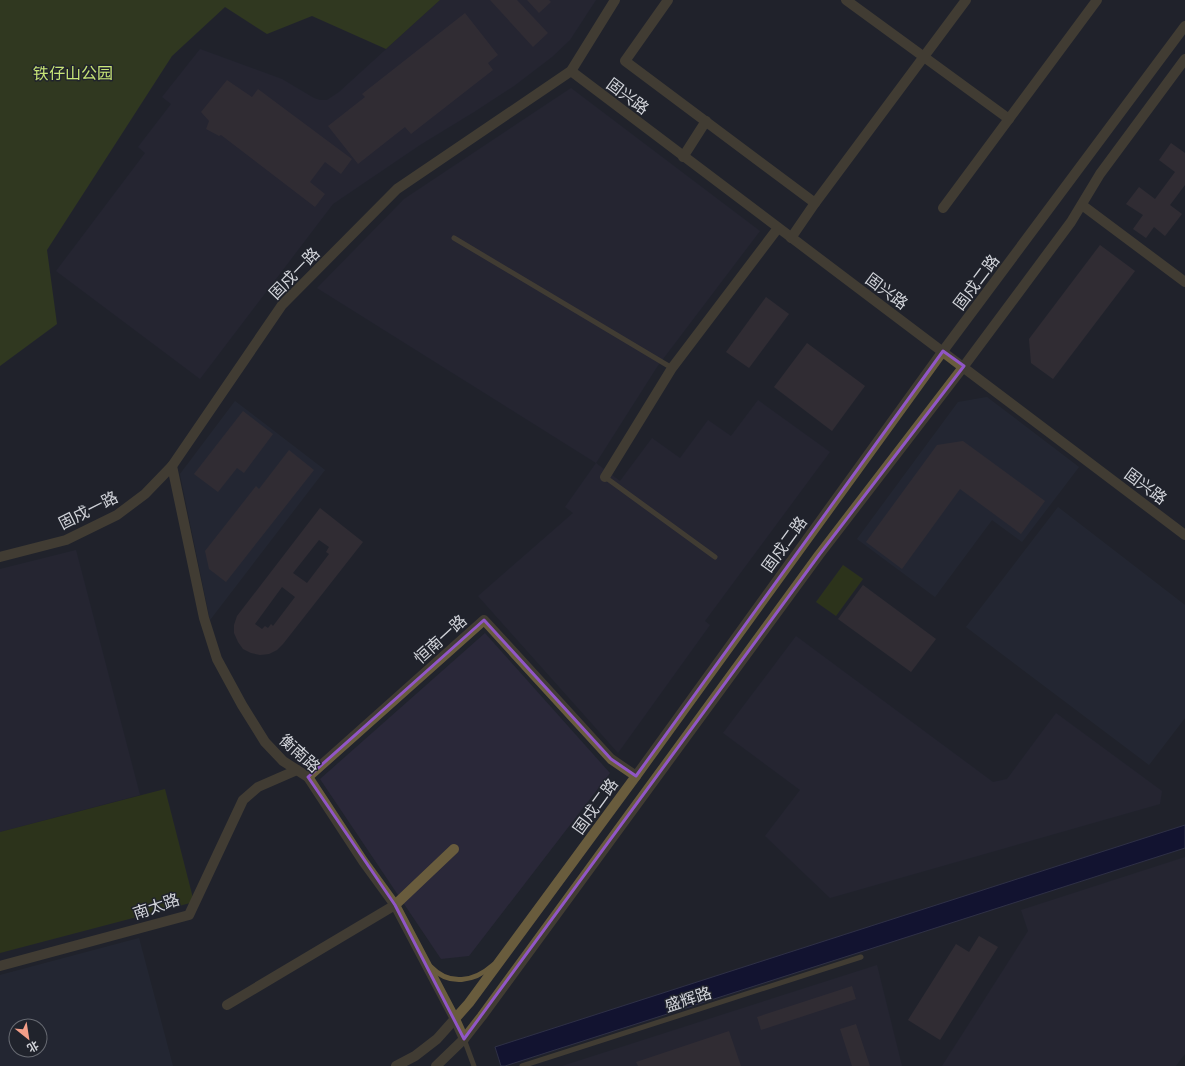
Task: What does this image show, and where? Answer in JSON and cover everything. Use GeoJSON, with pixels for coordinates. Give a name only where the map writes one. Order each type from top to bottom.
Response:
{"type":"FeatureCollection","features":[{"type":"Feature","properties":{"kind":"street","name":"固戍一路"},"geometry":{"type":"LineString","coordinates":[[0,557],[66,540],[116,515],[145,494],[172,466],[282,305],[397,189],[571,71],[615,0]]}},
{"type":"Feature","properties":{"kind":"street"},"geometry":{"type":"LineString","coordinates":[[668,0],[625,61],[815,203]]}},
{"type":"Feature","properties":{"kind":"street"},"geometry":{"type":"LineString","coordinates":[[846,0],[1008,119]]}},
{"type":"Feature","properties":{"kind":"street"},"geometry":{"type":"LineString","coordinates":[[791,238],[815,203],[966,0]]}},
{"type":"Feature","properties":{"kind":"street"},"geometry":{"type":"LineString","coordinates":[[943,208],[1097,0]]}},
{"type":"Feature","properties":{"kind":"street","name":"固戍二路"},"geometry":{"type":"LineString","coordinates":[[396,1066],[415,1056],[437,1039],[455,1019],[504,955],[636,776],[943,351],[1185,26]]}},
{"type":"Feature","properties":{"kind":"street","name":"固戍二路"},"geometry":{"type":"LineString","coordinates":[[436,1066],[464,1039],[492,1003],[819,555],[964,366],[1071,222],[1100,174],[1185,59]]}},
{"type":"Feature","properties":{"kind":"street","name":"固兴路"},"geometry":{"type":"LineString","coordinates":[[571,71],[683,157],[964,366],[1185,534]]}},
{"type":"Feature","properties":{"kind":"street"},"geometry":{"type":"LineString","coordinates":[[683,157],[706,121]]}},
{"type":"Feature","properties":{"kind":"street"},"geometry":{"type":"LineString","coordinates":[[1082,205],[1185,282]]}},
{"type":"Feature","properties":{"kind":"street"},"geometry":{"type":"LineString","coordinates":[[605,477],[672,368],[778,228]]}},
{"type":"Feature","properties":{"kind":"street","name":"衡南路"},"geometry":{"type":"LineString","coordinates":[[172,466],[204,618],[217,659],[242,706],[265,742],[283,761],[308,777],[363,861],[395,905],[464,1039]]}},
{"type":"Feature","properties":{"kind":"street","name":"恒南一路"},"geometry":{"type":"LineString","coordinates":[[308,777],[484,620],[611,759],[636,776]]}},
{"type":"Feature","properties":{"kind":"street","name":"南太路"},"geometry":{"type":"LineString","coordinates":[[0,966],[189,915],[243,800],[258,787],[297,770]]}},
{"type":"Feature","properties":{"kind":"street"},"geometry":{"type":"LineString","coordinates":[[227,1005],[395,905],[454,849]]}},
{"type":"Feature","properties":{"kind":"lane"},"geometry":{"type":"LineString","coordinates":[[454,238],[672,368]]}},
{"type":"Feature","properties":{"kind":"lane"},"geometry":{"type":"LineString","coordinates":[[605,477],[715,557]]}},
{"type":"Feature","properties":{"kind":"lane"},"geometry":{"type":"LineString","coordinates":[[423,959],[440,975],[449,979],[458,980],[469,979],[480,974],[491,967],[504,955]]}},
{"type":"Feature","properties":{"kind":"lane","name":"盛辉路"},"geometry":{"type":"LineString","coordinates":[[522,1066],[861,957]]}},
{"type":"Feature","properties":{"kind":"lane"},"geometry":{"type":"LineString","coordinates":[[464,1039],[474,1066]]}},
{"type":"Feature","properties":{"kind":"highlighted area"},"geometry":{"type":"Polygon","coordinates":[[[943,351],[964,366],[819,555],[464,1039],[395,905],[308,777],[484,620],[611,759],[636,776],[943,351]]]}},
{"type":"Feature","properties":{"kind":"shaded area"},"geometry":{"type":"Polygon","coordinates":[[[440,0],[596,0],[570,40],[552,57],[514,86],[420,145],[333,204],[200,379],[56,271],[145,153],[138,147],[171,104],[162,97],[200,49],[282,79],[314,98],[327,100],[339,92],[440,0]]]}},
{"type":"Feature","properties":{"kind":"shaded area"},"geometry":{"type":"Polygon","coordinates":[[[571,88],[760,231],[657,367],[596,463],[317,288],[404,199],[571,88]]]}},
{"type":"Feature","properties":{"kind":"shaded area"},"geometry":{"type":"Polygon","coordinates":[[[987,397],[1079,467],[1022,542],[992,520],[935,597],[857,539],[958,402],[987,397]]]}},
{"type":"Feature","properties":{"kind":"shaded area"},"geometry":{"type":"Polygon","coordinates":[[[758,400],[830,452],[705,621],[710,625],[618,753],[478,596],[573,513],[565,507],[596,463],[620,481],[652,438],[680,458],[708,420],[731,436],[758,400]]]}},
{"type":"Feature","properties":{"kind":"shaded area"},"geometry":{"type":"Polygon","coordinates":[[[235,401],[325,470],[210,620],[180,474],[235,401]]]}},
{"type":"Feature","properties":{"kind":"shaded area"},"geometry":{"type":"Polygon","coordinates":[[[1058,507],[1185,605],[1185,718],[1149,765],[966,627],[1058,507]]]}},
{"type":"Feature","properties":{"kind":"shaded area"},"geometry":{"type":"Polygon","coordinates":[[[76,550],[140,795],[0,832],[0,569],[76,550]]]}},
{"type":"Feature","properties":{"kind":"shaded area"},"geometry":{"type":"Polygon","coordinates":[[[485,633],[610,773],[469,956],[441,959],[320,779],[485,633]]]}},
{"type":"Feature","properties":{"kind":"shaded area"},"geometry":{"type":"Polygon","coordinates":[[[796,636],[993,782],[1007,779],[1056,713],[1162,791],[1160,804],[830,898],[765,836],[800,790],[723,733],[796,636]]]}},
{"type":"Feature","properties":{"kind":"shaded area"},"geometry":{"type":"Polygon","coordinates":[[[1185,825],[1185,848],[505,1066],[501,1066],[495,1047],[1185,825]]]}},
{"type":"Feature","properties":{"kind":"shaded area"},"geometry":{"type":"Polygon","coordinates":[[[1185,857],[1185,1054],[1176,1066],[942,1066],[1028,931],[1021,910],[1185,857]]]}},
{"type":"Feature","properties":{"kind":"shaded area"},"geometry":{"type":"Polygon","coordinates":[[[139,938],[173,1066],[0,1066],[0,975],[139,938]]]}},
{"type":"Feature","properties":{"kind":"shaded area"},"geometry":{"type":"Polygon","coordinates":[[[877,965],[902,1066],[562,1066],[877,965]]]}},
{"type":"Feature","properties":{"kind":"green space","name":"铁仔山公园"},"geometry":{"type":"Polygon","coordinates":[[[0,0],[440,0],[386,49],[312,16],[267,34],[225,7],[172,56],[47,250],[57,324],[0,366],[0,0]]]}},
{"type":"Feature","properties":{"kind":"green space"},"geometry":{"type":"Polygon","coordinates":[[[843,565],[863,579],[836,616],[816,602],[843,565]]]}},
{"type":"Feature","properties":{"kind":"green space"},"geometry":{"type":"Polygon","coordinates":[[[165,789],[194,902],[0,953],[0,832],[165,789]]]}},
{"type":"Feature","properties":{"kind":"building"},"geometry":{"type":"Polygon","coordinates":[[[490,0],[517,0],[548,33],[533,47],[490,0]]]}},
{"type":"Feature","properties":{"kind":"building"},"geometry":{"type":"Polygon","coordinates":[[[527,0],[549,0],[551,2],[539,13],[527,0]]]}},
{"type":"Feature","properties":{"kind":"building"},"geometry":{"type":"Polygon","coordinates":[[[465,13],[498,55],[488,63],[493,70],[411,134],[405,127],[358,164],[328,126],[365,97],[362,94],[465,13]]]}},
{"type":"Feature","properties":{"kind":"building"},"geometry":{"type":"Polygon","coordinates":[[[227,80],[252,97],[258,89],[352,159],[341,174],[325,162],[310,182],[325,194],[315,207],[221,135],[219,136],[206,129],[209,121],[201,112],[227,80]]]}},
{"type":"Feature","properties":{"kind":"building"},"geometry":{"type":"Polygon","coordinates":[[[1171,143],[1185,153],[1185,185],[1170,205],[1182,214],[1165,236],[1154,227],[1146,238],[1133,229],[1143,215],[1126,204],[1139,187],[1155,199],[1175,172],[1159,160],[1171,143]]]}},
{"type":"Feature","properties":{"kind":"building"},"geometry":{"type":"Polygon","coordinates":[[[1100,245],[1135,271],[1053,379],[1031,363],[1029,339],[1100,245]]]}},
{"type":"Feature","properties":{"kind":"building"},"geometry":{"type":"Polygon","coordinates":[[[766,297],[789,314],[749,368],[726,352],[766,297]]]}},
{"type":"Feature","properties":{"kind":"building"},"geometry":{"type":"Polygon","coordinates":[[[807,343],[865,386],[832,431],[774,387],[807,343]]]}},
{"type":"Feature","properties":{"kind":"building"},"geometry":{"type":"Polygon","coordinates":[[[243,411],[273,434],[244,473],[237,468],[218,492],[194,474],[243,411]]]}},
{"type":"Feature","properties":{"kind":"building"},"geometry":{"type":"Polygon","coordinates":[[[963,441],[1045,501],[1021,534],[960,489],[902,569],[866,542],[937,445],[963,441]]]}},
{"type":"Feature","properties":{"kind":"building"},"geometry":{"type":"Polygon","coordinates":[[[289,450],[314,470],[226,582],[209,569],[205,551],[256,486],[259,489],[289,450]]]}},
{"type":"Feature","properties":{"kind":"building"},"geometry":{"type":"Polygon","coordinates":[[[320,508],[363,542],[277,650],[269,654],[260,655],[243,649],[234,633],[234,625],[237,616],[320,508]],[[319,540],[293,573],[307,583],[329,554],[326,552],[329,547],[319,540]],[[282,587],[255,624],[262,629],[265,626],[268,628],[271,624],[273,626],[295,597],[282,587]]]}},
{"type":"Feature","properties":{"kind":"building"},"geometry":{"type":"Polygon","coordinates":[[[863,585],[936,639],[911,672],[838,619],[863,585]]]}},
{"type":"Feature","properties":{"kind":"building"},"geometry":{"type":"Polygon","coordinates":[[[979,936],[998,947],[940,1040],[908,1020],[956,944],[969,952],[979,936]]]}},
{"type":"Feature","properties":{"kind":"building"},"geometry":{"type":"Polygon","coordinates":[[[852,986],[856,999],[761,1030],[757,1017],[852,986]]]}},
{"type":"Feature","properties":{"kind":"building"},"geometry":{"type":"Polygon","coordinates":[[[856,1024],[870,1066],[852,1066],[840,1029],[856,1024]]]}},
{"type":"Feature","properties":{"kind":"building"},"geometry":{"type":"Polygon","coordinates":[[[729,1031],[741,1066],[638,1066],[636,1062],[729,1031]]]}}]}
